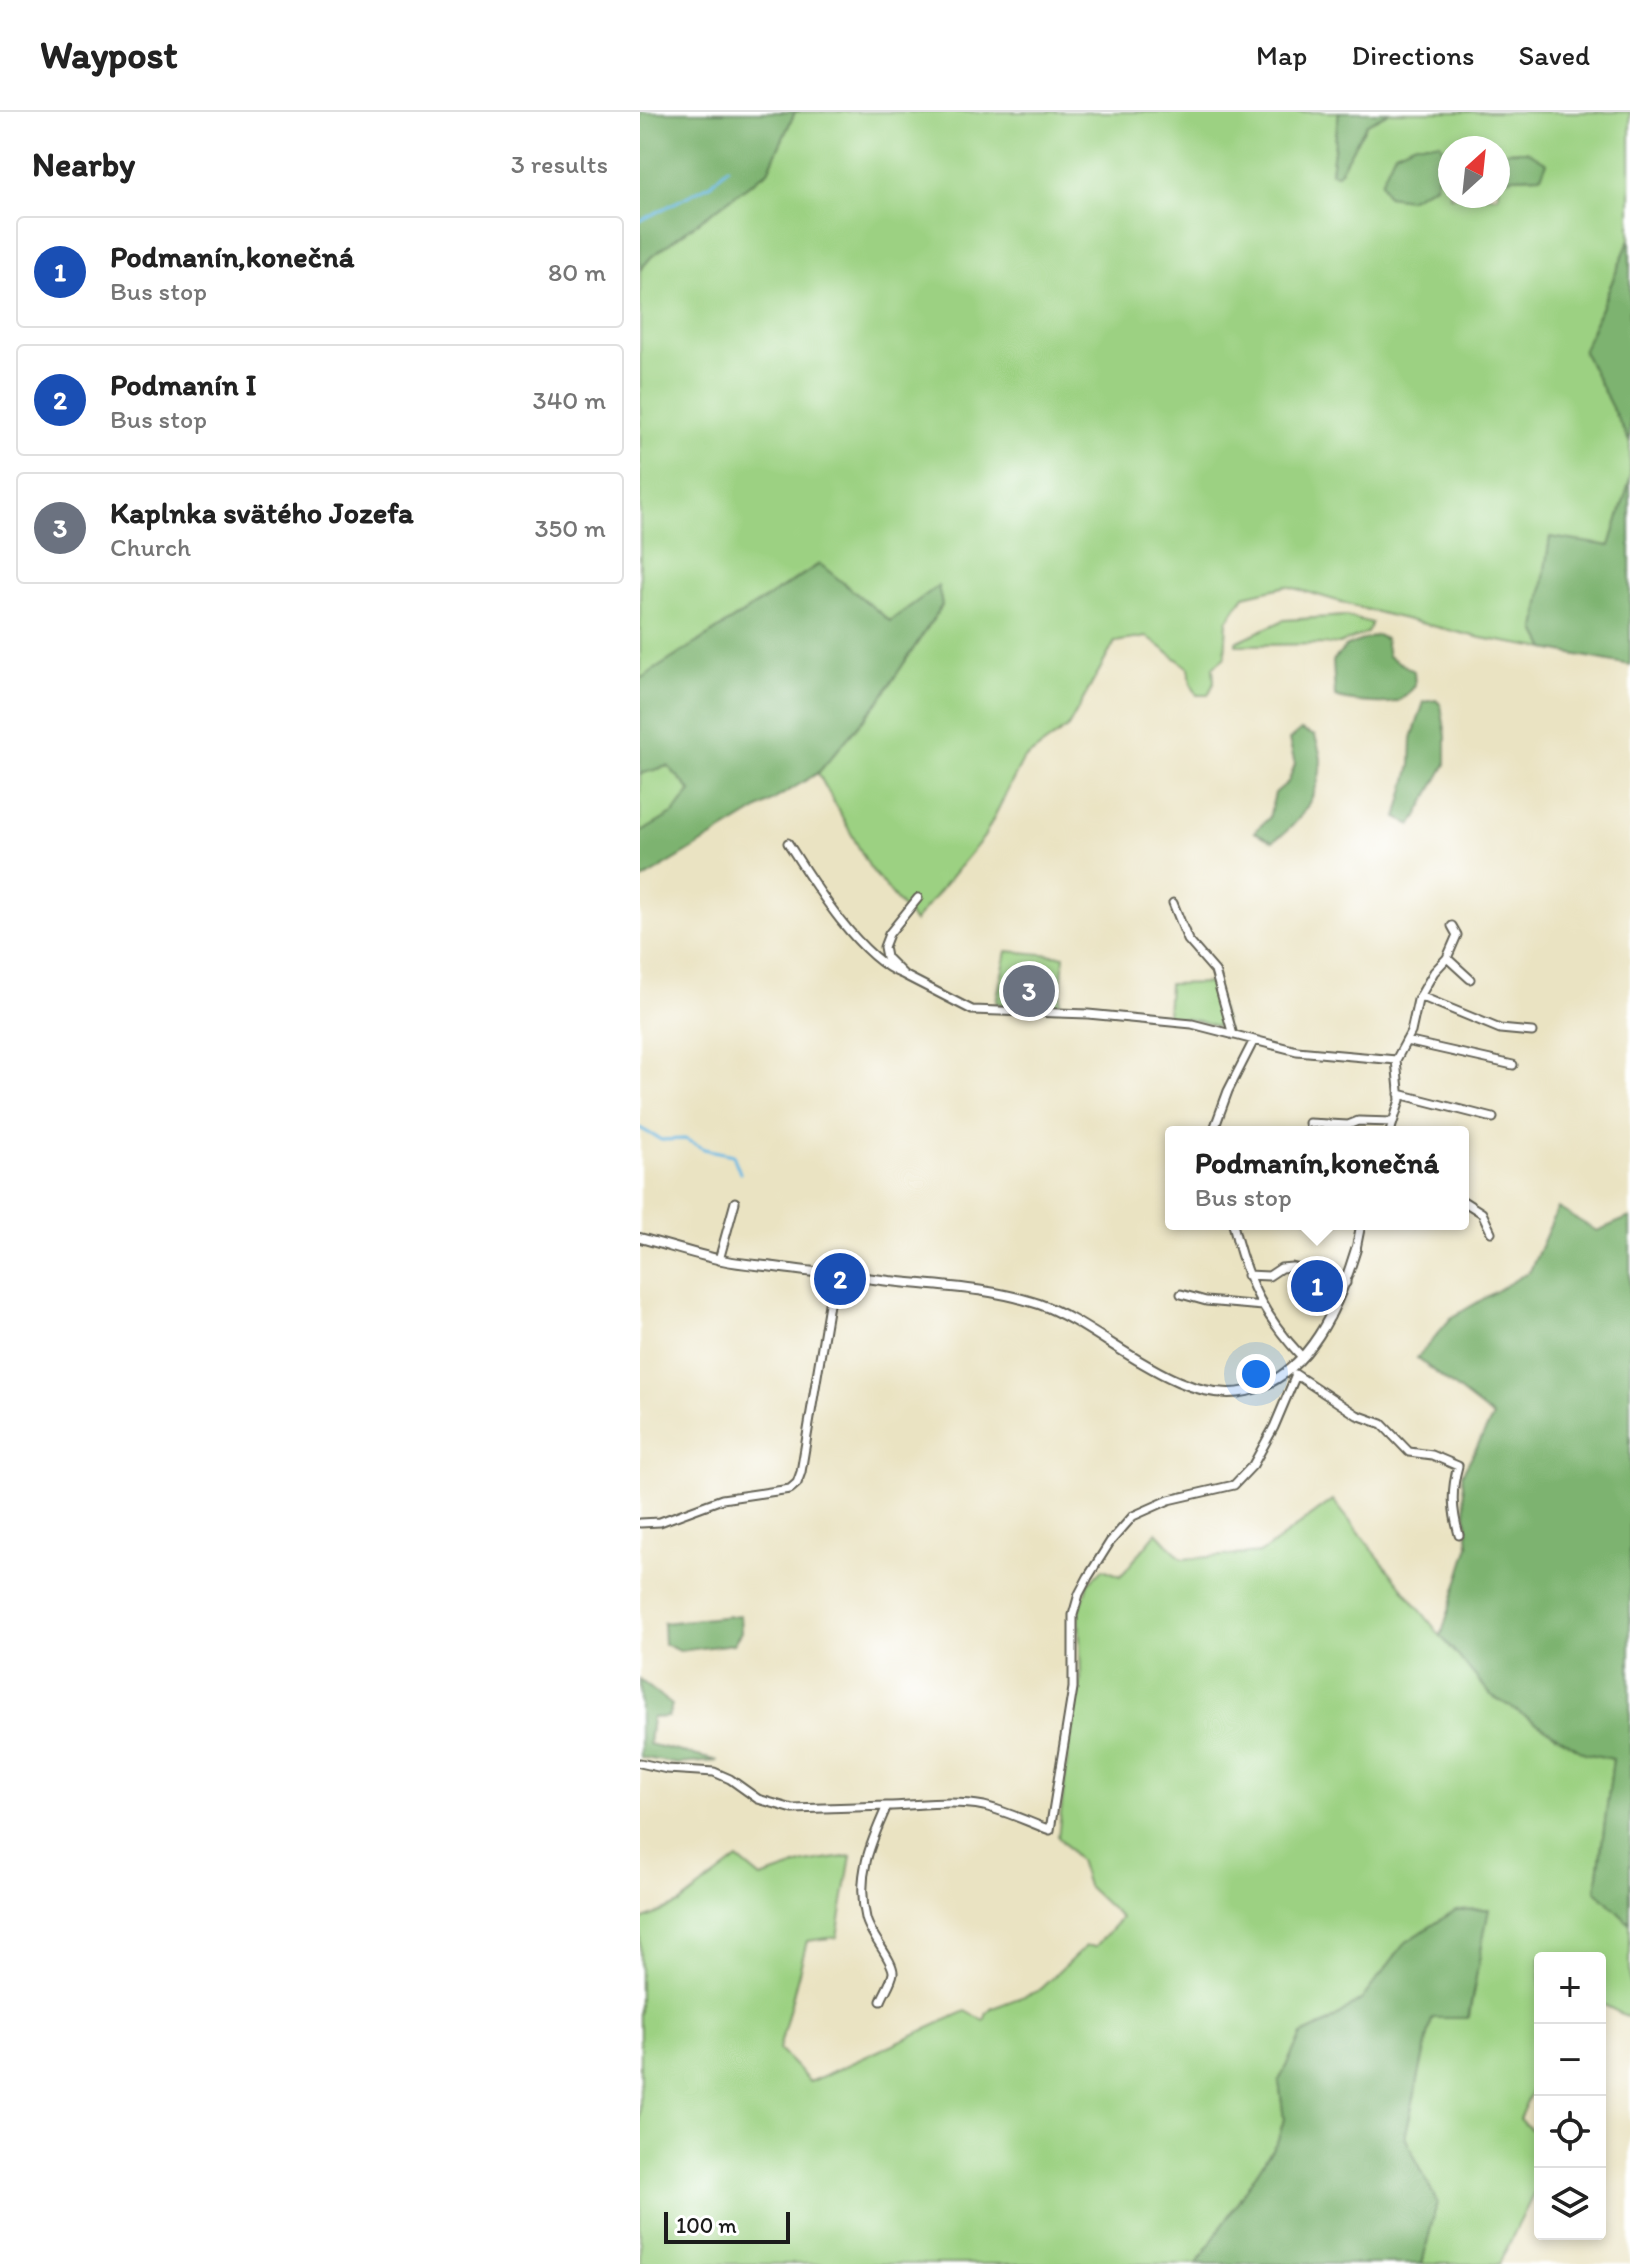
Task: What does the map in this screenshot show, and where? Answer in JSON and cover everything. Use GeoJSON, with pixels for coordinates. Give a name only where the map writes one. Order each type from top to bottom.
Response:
{"type":"FeatureCollection","features":[{"type":"Feature","properties":{"kind":"street"},"geometry":{"type":"LineString","coordinates":[[788,843],[831,907],[863,945],[890,970],[972,1010],[1102,1015],[1192,1024],[1297,1051],[1396,1060]]}},
{"type":"Feature","properties":{"kind":"street"},"geometry":{"type":"LineString","coordinates":[[904,975],[886,957],[884,947],[889,934],[918,898]]}},
{"type":"Feature","properties":{"kind":"street"},"geometry":{"type":"LineString","coordinates":[[1173,903],[1188,940],[1215,971],[1233,1035]]}},
{"type":"Feature","properties":{"kind":"street"},"geometry":{"type":"LineString","coordinates":[[1392,1126],[1399,1094],[1396,1060],[1406,1041],[1420,996],[1434,972],[1447,958],[1457,935],[1452,926]]}},
{"type":"Feature","properties":{"kind":"street"},"geometry":{"type":"LineString","coordinates":[[1447,958],[1470,979]]}},
{"type":"Feature","properties":{"kind":"street"},"geometry":{"type":"LineString","coordinates":[[1420,996],[1500,1029],[1532,1032]]}},
{"type":"Feature","properties":{"kind":"street"},"geometry":{"type":"LineString","coordinates":[[1215,1126],[1228,1091],[1254,1040]]}},
{"type":"Feature","properties":{"kind":"street"},"geometry":{"type":"LineString","coordinates":[[1406,1041],[1513,1065]]}},
{"type":"Feature","properties":{"kind":"street"},"geometry":{"type":"LineString","coordinates":[[1399,1094],[1493,1118]]}},
{"type":"Feature","properties":{"kind":"street"},"geometry":{"type":"LineString","coordinates":[[1309,1123],[1348,1125],[1358,1121],[1393,1122]]}},
{"type":"Feature","properties":{"kind":"street"},"geometry":{"type":"LineString","coordinates":[[719,1260],[735,1202]]}},
{"type":"Feature","properties":{"kind":"street"},"geometry":{"type":"LineString","coordinates":[[1469,1205],[1482,1213],[1491,1232]]}},
{"type":"Feature","properties":{"kind":"street"},"geometry":{"type":"LineString","coordinates":[[1235,1230],[1247,1275],[1263,1306],[1302,1357]]}},
{"type":"Feature","properties":{"kind":"street"},"geometry":{"type":"LineString","coordinates":[[640,1763],[667,1769],[714,1772],[730,1779],[758,1799],[793,1809],[959,1803],[1000,1811],[1050,1830],[1073,1688],[1073,1615],[1088,1577],[1110,1542],[1133,1516],[1169,1500],[1234,1485],[1253,1465],[1274,1427],[1293,1372],[1330,1317],[1346,1283],[1360,1230]]}},
{"type":"Feature","properties":{"kind":"street"},"geometry":{"type":"LineString","coordinates":[[640,1238],[719,1260],[963,1290],[1035,1303],[1070,1318],[1174,1379],[1217,1392],[1247,1391],[1293,1372]]}},
{"type":"Feature","properties":{"kind":"street"},"geometry":{"type":"LineString","coordinates":[[1247,1275],[1269,1276],[1285,1267],[1303,1268],[1346,1283]]}},
{"type":"Feature","properties":{"kind":"street"},"geometry":{"type":"LineString","coordinates":[[640,1523],[660,1522],[722,1499],[790,1489],[797,1483],[834,1274]]}},
{"type":"Feature","properties":{"kind":"street"},"geometry":{"type":"LineString","coordinates":[[1323,1274],[1322,1290],[1330,1317]]}},
{"type":"Feature","properties":{"kind":"street"},"geometry":{"type":"LineString","coordinates":[[1181,1294],[1206,1301],[1263,1306]]}},
{"type":"Feature","properties":{"kind":"street"},"geometry":{"type":"LineString","coordinates":[[1293,1372],[1357,1415],[1382,1424],[1409,1452],[1432,1455],[1458,1466],[1452,1498],[1459,1535]]}},
{"type":"Feature","properties":{"kind":"street"},"geometry":{"type":"LineString","coordinates":[[881,2001],[893,1973],[890,1961],[881,1951],[866,1922],[862,1876],[866,1853],[887,1806]]}},
{"type":"Feature","properties":{"kind":"green space"},"geometry":{"type":"Polygon","coordinates":[[[640,112],[795,112],[768,171],[652,256],[640,270],[640,112]]]}},
{"type":"Feature","properties":{"kind":"green space"},"geometry":{"type":"Polygon","coordinates":[[[795,112],[1339,112],[1331,172],[1338,174],[1367,124],[1390,112],[1630,112],[1630,239],[1583,351],[1630,443],[1630,480],[1610,546],[1550,538],[1536,630],[1546,649],[1481,638],[1287,586],[1244,596],[1227,621],[1225,657],[1213,667],[1214,683],[1208,695],[1197,695],[1191,684],[1189,668],[1147,637],[1115,642],[1068,727],[1023,760],[984,837],[914,922],[870,868],[818,773],[879,701],[942,606],[938,587],[890,621],[819,564],[640,679],[640,270],[652,256],[768,171],[795,112]]]}},
{"type":"Feature","properties":{"kind":"green space"},"geometry":{"type":"Polygon","coordinates":[[[1339,112],[1390,112],[1367,124],[1338,174],[1331,173],[1339,112]]]}},
{"type":"Feature","properties":{"kind":"green space"},"geometry":{"type":"Polygon","coordinates":[[[1416,143],[1438,143],[1435,185],[1409,199],[1387,196],[1381,182],[1395,152],[1416,143]]]}},
{"type":"Feature","properties":{"kind":"green space"},"geometry":{"type":"Polygon","coordinates":[[[1510,151],[1527,151],[1547,163],[1541,176],[1510,178],[1510,151]]]}},
{"type":"Feature","properties":{"kind":"green space"},"geometry":{"type":"Polygon","coordinates":[[[1630,239],[1630,443],[1583,351],[1630,239]]]}},
{"type":"Feature","properties":{"kind":"green space"},"geometry":{"type":"Polygon","coordinates":[[[1630,480],[1630,665],[1546,649],[1536,630],[1550,537],[1610,546],[1630,480]]]}},
{"type":"Feature","properties":{"kind":"green space"},"geometry":{"type":"Polygon","coordinates":[[[820,564],[890,621],[938,586],[942,605],[879,701],[818,773],[640,881],[640,833],[674,813],[691,791],[668,766],[640,774],[640,679],[820,564]]]}},
{"type":"Feature","properties":{"kind":"green space"},"geometry":{"type":"Polygon","coordinates":[[[1345,616],[1372,623],[1367,633],[1339,644],[1236,645],[1236,642],[1284,620],[1345,616]]]}},
{"type":"Feature","properties":{"kind":"green space"},"geometry":{"type":"Polygon","coordinates":[[[1377,635],[1385,639],[1388,656],[1414,671],[1415,686],[1401,700],[1389,703],[1335,697],[1333,661],[1346,646],[1377,635]]]}},
{"type":"Feature","properties":{"kind":"green space"},"geometry":{"type":"Polygon","coordinates":[[[1436,700],[1441,705],[1446,736],[1446,764],[1412,825],[1397,818],[1411,765],[1412,738],[1424,702],[1436,700]]]}},
{"type":"Feature","properties":{"kind":"green space"},"geometry":{"type":"Polygon","coordinates":[[[1301,730],[1315,736],[1319,748],[1321,761],[1317,785],[1300,817],[1273,841],[1254,832],[1269,818],[1275,793],[1288,782],[1295,764],[1289,740],[1301,730]]]}},
{"type":"Feature","properties":{"kind":"green space"},"geometry":{"type":"Polygon","coordinates":[[[668,766],[691,791],[674,813],[640,833],[640,774],[668,766]]]}},
{"type":"Feature","properties":{"kind":"green space"},"geometry":{"type":"Polygon","coordinates":[[[1007,951],[1064,956],[1057,1009],[1004,1006],[996,1002],[1007,951]]]}},
{"type":"Feature","properties":{"kind":"green space"},"geometry":{"type":"Polygon","coordinates":[[[1211,983],[1225,1021],[1223,1028],[1167,1016],[1169,984],[1211,983]]]}},
{"type":"Feature","properties":{"kind":"green space"},"geometry":{"type":"Polygon","coordinates":[[[1558,1208],[1597,1231],[1630,1217],[1630,1924],[1596,1891],[1613,1759],[1585,1753],[1491,1695],[1441,1636],[1469,1545],[1462,1474],[1493,1417],[1417,1358],[1451,1318],[1530,1271],[1558,1208]]]}},
{"type":"Feature","properties":{"kind":"green space"},"geometry":{"type":"Polygon","coordinates":[[[1333,1500],[1441,1636],[1585,1753],[1613,1759],[1596,1891],[1630,1924],[1630,2018],[1606,2006],[1606,1952],[1534,1952],[1534,2085],[1519,2119],[1534,2132],[1534,2193],[1499,2264],[1422,2264],[1437,2202],[1405,2137],[1432,2018],[1469,2017],[1488,1909],[1456,1910],[1405,1943],[1362,1999],[1326,2024],[1301,2035],[1279,2081],[1284,2119],[1278,2140],[1197,2264],[640,2264],[640,1921],[679,1904],[738,1859],[761,1878],[805,1863],[851,1856],[837,1937],[807,1941],[779,2050],[810,2082],[966,2011],[984,2021],[992,2008],[1038,1991],[1086,1946],[1096,1946],[1121,1918],[1087,1886],[1079,1860],[1058,1837],[1069,1745],[1081,1681],[1079,1614],[1088,1583],[1103,1569],[1121,1576],[1157,1532],[1182,1559],[1261,1553],[1333,1500]]]}},
{"type":"Feature","properties":{"kind":"green space"},"geometry":{"type":"Polygon","coordinates":[[[740,1615],[741,1632],[733,1644],[679,1651],[664,1644],[663,1623],[740,1615]]]}},
{"type":"Feature","properties":{"kind":"green space"},"geometry":{"type":"Polygon","coordinates":[[[640,1680],[672,1705],[668,1717],[652,1718],[649,1744],[718,1761],[677,1764],[640,1757],[640,1680]]]}},
{"type":"Feature","properties":{"kind":"green space"},"geometry":{"type":"Polygon","coordinates":[[[1489,1909],[1468,2018],[1432,2018],[1405,2137],[1437,2202],[1422,2264],[1197,2264],[1278,2140],[1284,2119],[1279,2081],[1301,2035],[1326,2024],[1362,1999],[1405,1943],[1456,1910],[1489,1909]]]}},
{"type":"Feature","properties":{"kind":"waterway"},"geometry":{"type":"LineString","coordinates":[[640,221],[711,184],[728,167]]}},
{"type":"Feature","properties":{"kind":"waterway"},"geometry":{"type":"LineString","coordinates":[[640,1128],[661,1140],[685,1139],[704,1149],[733,1155],[740,1173]]}},
{"type":"Feature","properties":{"kind":"place","name":"Kaplnka svätého Jozefa"},"geometry":{"type":"Point","coordinates":[1029,991]}},
{"type":"Feature","properties":{"kind":"place","name":"Podmanín I"},"geometry":{"type":"Point","coordinates":[840,1279]}},
{"type":"Feature","properties":{"kind":"place","name":"Podmanín,konečná"},"geometry":{"type":"Point","coordinates":[1317,1286]}}]}
